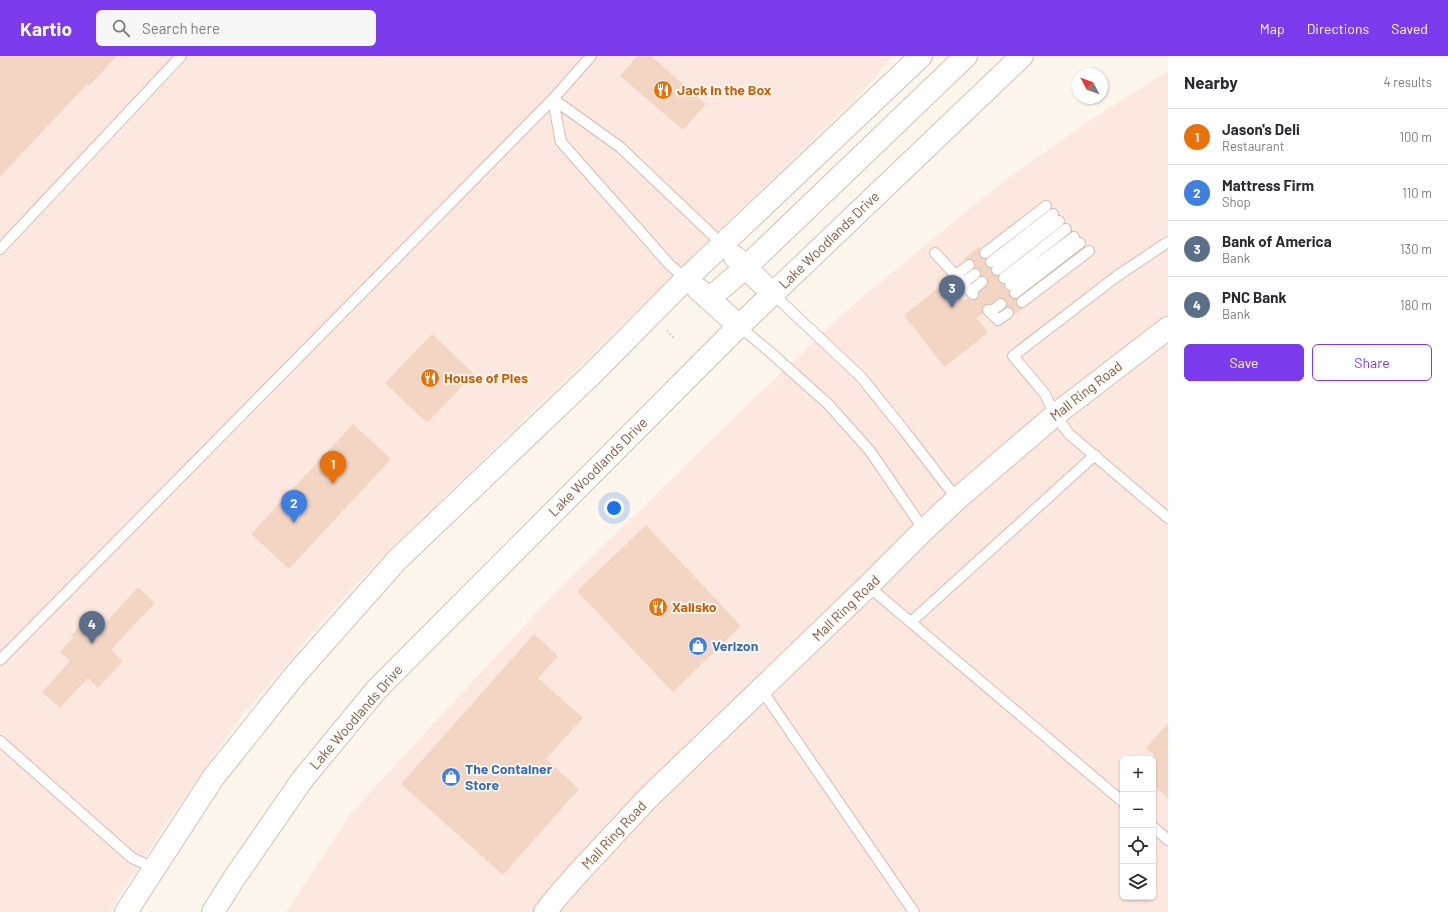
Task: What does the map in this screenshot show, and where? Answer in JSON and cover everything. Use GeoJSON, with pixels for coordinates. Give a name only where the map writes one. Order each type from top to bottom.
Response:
{"type":"FeatureCollection","features":[{"type":"Feature","properties":{"kind":"main road"},"geometry":{"type":"LineString","coordinates":[[868,107],[913,56]]}},
{"type":"Feature","properties":{"kind":"main road"},"geometry":{"type":"LineString","coordinates":[[126,912],[213,778],[285,687],[397,560],[592,374],[686,278],[921,56]]}},
{"type":"Feature","properties":{"kind":"main road"},"geometry":{"type":"LineString","coordinates":[[709,299],[746,267],[966,56]]}},
{"type":"Feature","properties":{"kind":"main road","name":"Lake Woodlands Drive"},"geometry":{"type":"LineString","coordinates":[[213,912],[233,880],[302,780],[377,689],[739,326],[1022,56]]}},
{"type":"Feature","properties":{"kind":"main road"},"geometry":{"type":"LineString","coordinates":[[722,244],[773,294]]}},
{"type":"Feature","properties":{"kind":"main road"},"geometry":{"type":"LineString","coordinates":[[686,278],[739,326]]}},
{"type":"Feature","properties":{"kind":"main road","name":"Mall Ring Road"},"geometry":{"type":"LineString","coordinates":[[545,912],[613,834],[648,798],[924,530],[1055,415],[1168,328]]}},
{"type":"Feature","properties":{"kind":"lane"},"geometry":{"type":"LineString","coordinates":[[0,249],[181,56]]}},
{"type":"Feature","properties":{"kind":"lane"},"geometry":{"type":"LineString","coordinates":[[0,660],[553,99],[592,56]]}},
{"type":"Feature","properties":{"kind":"lane"},"geometry":{"type":"LineString","coordinates":[[553,99],[620,147],[722,244]]}},
{"type":"Feature","properties":{"kind":"lane"},"geometry":{"type":"LineString","coordinates":[[553,99],[561,142],[669,264],[686,278]]}},
{"type":"Feature","properties":{"kind":"lane"},"geometry":{"type":"LineString","coordinates":[[985,253],[1046,206]]}},
{"type":"Feature","properties":{"kind":"lane"},"geometry":{"type":"LineString","coordinates":[[994,266],[1056,217]]}},
{"type":"Feature","properties":{"kind":"lane"},"geometry":{"type":"LineString","coordinates":[[1066,229],[1010,286],[1077,240]]}},
{"type":"Feature","properties":{"kind":"lane"},"geometry":{"type":"LineString","coordinates":[[1168,242],[1117,276],[1013,356],[1045,394],[1055,415],[1069,434],[1168,518]]}},
{"type":"Feature","properties":{"kind":"lane"},"geometry":{"type":"LineString","coordinates":[[1022,302],[1089,251]]}},
{"type":"Feature","properties":{"kind":"lane"},"geometry":{"type":"LineString","coordinates":[[934,253],[956,275],[963,283],[972,292],[979,278],[963,283]]}},
{"type":"Feature","properties":{"kind":"lane"},"geometry":{"type":"LineString","coordinates":[[956,275],[969,266]]}},
{"type":"Feature","properties":{"kind":"lane"},"geometry":{"type":"LineString","coordinates":[[773,294],[861,377],[958,499]]}},
{"type":"Feature","properties":{"kind":"lane"},"geometry":{"type":"LineString","coordinates":[[1001,304],[989,311],[998,320],[1008,313]]}},
{"type":"Feature","properties":{"kind":"lane"},"geometry":{"type":"LineString","coordinates":[[739,326],[828,404],[870,451],[924,530]]}},
{"type":"Feature","properties":{"kind":"lane"},"geometry":{"type":"LineString","coordinates":[[911,622],[1095,456]]}},
{"type":"Feature","properties":{"kind":"lane"},"geometry":{"type":"LineString","coordinates":[[868,586],[1120,799]]}},
{"type":"Feature","properties":{"kind":"lane"},"geometry":{"type":"LineString","coordinates":[[761,688],[914,912]]}},
{"type":"Feature","properties":{"kind":"lane"},"geometry":{"type":"LineString","coordinates":[[0,742],[132,858],[154,868]]}},
{"type":"Feature","properties":{"kind":"lane"},"geometry":{"type":"LineString","coordinates":[[1154,828],[1168,840]]}},
{"type":"Feature","properties":{"kind":"path"},"geometry":{"type":"LineString","coordinates":[[667,331],[675,339]]}},
{"type":"Feature","properties":{"kind":"shaded area"},"geometry":{"type":"Polygon","coordinates":[[[0,56],[893,56],[860,94],[372,567],[328,615],[241,717],[177,808],[110,912],[0,912],[0,56]]]}},
{"type":"Feature","properties":{"kind":"shaded area"},"geometry":{"type":"Polygon","coordinates":[[[1168,71],[1168,912],[286,912],[352,812],[550,598],[747,405],[853,305],[995,188],[1087,122],[1168,71]]]}},
{"type":"Feature","properties":{"kind":"building"},"geometry":{"type":"Polygon","coordinates":[[[0,56],[117,56],[90,85],[87,84],[0,177],[0,56]]]}},
{"type":"Feature","properties":{"kind":"building","name":"Jack in the Box"},"geometry":{"type":"Polygon","coordinates":[[[637,56],[651,56],[706,104],[683,130],[620,76],[637,56]]]}},
{"type":"Feature","properties":{"kind":"building"},"geometry":{"type":"Polygon","coordinates":[[[979,247],[1026,306],[1011,317],[999,301],[977,318],[988,333],[944,367],[904,315],[947,281],[963,302],[984,285],[964,259],[979,247]]]}},
{"type":"Feature","properties":{"kind":"building","name":"House of Pies"},"geometry":{"type":"Polygon","coordinates":[[[432,334],[474,374],[427,423],[385,383],[432,334]]]}},
{"type":"Feature","properties":{"kind":"building"},"geometry":{"type":"Polygon","coordinates":[[[353,424],[391,459],[289,569],[251,534],[353,424]]]}},
{"type":"Feature","properties":{"kind":"building"},"geometry":{"type":"Polygon","coordinates":[[[646,525],[741,626],[673,692],[577,591],[646,525]]]}},
{"type":"Feature","properties":{"kind":"building"},"geometry":{"type":"Polygon","coordinates":[[[138,587],[155,603],[111,650],[123,661],[98,688],[88,678],[60,708],[42,692],[70,661],[60,652],[73,637],[71,636],[89,615],[102,627],[138,587]]]}},
{"type":"Feature","properties":{"kind":"building"},"geometry":{"type":"Polygon","coordinates":[[[534,634],[558,656],[538,678],[583,718],[546,759],[579,789],[503,875],[401,784],[534,634]]]}},
{"type":"Feature","properties":{"kind":"building"},"geometry":{"type":"Polygon","coordinates":[[[1168,723],[1168,798],[1156,788],[1156,756],[1153,756],[1154,755],[1146,748],[1168,723]]]}},
{"type":"Feature","properties":{"kind":"place","name":"Jack in the Box"},"geometry":{"type":"Point","coordinates":[663,90]}},
{"type":"Feature","properties":{"kind":"place","name":"Bank of America"},"geometry":{"type":"Point","coordinates":[952,308]}},
{"type":"Feature","properties":{"kind":"place","name":"House of Pies"},"geometry":{"type":"Point","coordinates":[430,378]}},
{"type":"Feature","properties":{"kind":"place","name":"Jason's Deli"},"geometry":{"type":"Point","coordinates":[333,484]}},
{"type":"Feature","properties":{"kind":"place","name":"Mattress Firm"},"geometry":{"type":"Point","coordinates":[294,523]}},
{"type":"Feature","properties":{"kind":"place","name":"Xalisko"},"geometry":{"type":"Point","coordinates":[658,607]}},
{"type":"Feature","properties":{"kind":"place","name":"PNC Bank"},"geometry":{"type":"Point","coordinates":[92,644]}},
{"type":"Feature","properties":{"kind":"place","name":"Verizon"},"geometry":{"type":"Point","coordinates":[698,646]}},
{"type":"Feature","properties":{"kind":"place","name":"The Container Store"},"geometry":{"type":"Point","coordinates":[451,777]}}]}
